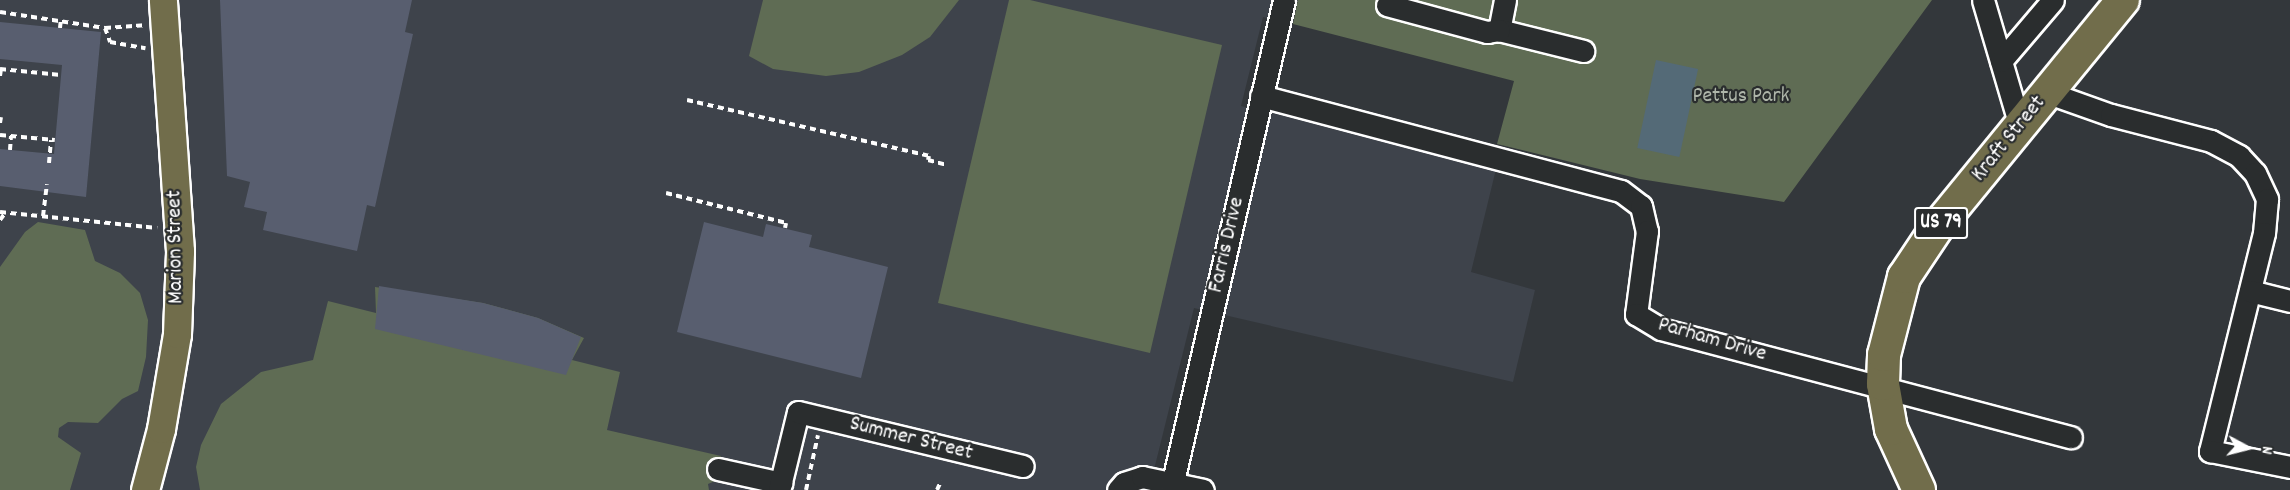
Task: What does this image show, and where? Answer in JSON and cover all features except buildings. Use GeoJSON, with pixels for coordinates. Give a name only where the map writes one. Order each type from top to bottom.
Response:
{"type":"FeatureCollection","features":[{"type":"Feature","properties":{"kind":"highway","name":"Kraft Street"},"geometry":{"type":"LineString","coordinates":[[1918,490],[1891,429],[1883,384],[1884,355],[1904,277],[1938,226],[2123,0]]}},
{"type":"Feature","properties":{"kind":"main road","name":"Marion Street"},"geometry":{"type":"LineString","coordinates":[[145,490],[161,429],[177,334],[180,251],[163,0]]}},
{"type":"Feature","properties":{"kind":"street","name":"Farris Drive"},"geometry":{"type":"LineString","coordinates":[[1172,486],[1284,0]]}},
{"type":"Feature","properties":{"kind":"street"},"geometry":{"type":"LineString","coordinates":[[1499,30],[1505,0]]}},
{"type":"Feature","properties":{"kind":"street"},"geometry":{"type":"LineString","coordinates":[[1983,0],[2020,126]]}},
{"type":"Feature","properties":{"kind":"street"},"geometry":{"type":"LineString","coordinates":[[2001,61],[2053,0]]}},
{"type":"Feature","properties":{"kind":"street"},"geometry":{"type":"LineString","coordinates":[[1387,5],[1487,32],[1499,30],[1583,51]]}},
{"type":"Feature","properties":{"kind":"street"},"geometry":{"type":"LineString","coordinates":[[2046,92],[2111,116],[2211,141],[2239,156],[2255,173],[2267,199],[2250,291],[2210,451],[2290,466]]}},
{"type":"Feature","properties":{"kind":"street","name":"Parham Drive"},"geometry":{"type":"LineString","coordinates":[[1261,96],[1621,191],[1641,206],[1647,231],[1636,314],[1661,329],[1883,384],[2071,437]]}},
{"type":"Feature","properties":{"kind":"street"},"geometry":{"type":"LineString","coordinates":[[2250,291],[2290,301]]}},
{"type":"Feature","properties":{"kind":"street","name":"Summer Street"},"geometry":{"type":"LineString","coordinates":[[780,486],[798,412],[1023,466]]}},
{"type":"Feature","properties":{"kind":"street"},"geometry":{"type":"LineString","coordinates":[[718,469],[780,486]]}},
{"type":"Feature","properties":{"kind":"street"},"geometry":{"type":"LineString","coordinates":[[1118,490],[1124,483],[1142,477],[1172,486],[1203,490]]}},
{"type":"Feature","properties":{"kind":"path"},"geometry":{"type":"LineString","coordinates":[[0,12],[61,19],[105,28],[144,25]]}},
{"type":"Feature","properties":{"kind":"path"},"geometry":{"type":"LineString","coordinates":[[60,28],[61,19]]}},
{"type":"Feature","properties":{"kind":"path"},"geometry":{"type":"LineString","coordinates":[[105,28],[110,42],[145,48]]}},
{"type":"Feature","properties":{"kind":"path"},"geometry":{"type":"LineString","coordinates":[[0,76],[0,69],[61,75]]}},
{"type":"Feature","properties":{"kind":"path"},"geometry":{"type":"LineString","coordinates":[[687,100],[929,156],[928,160],[947,165]]}},
{"type":"Feature","properties":{"kind":"path"},"geometry":{"type":"LineString","coordinates":[[0,123],[1,117]]}},
{"type":"Feature","properties":{"kind":"path"},"geometry":{"type":"LineString","coordinates":[[0,135],[53,140],[49,163]]}},
{"type":"Feature","properties":{"kind":"path"},"geometry":{"type":"LineString","coordinates":[[10,150],[11,136]]}},
{"type":"Feature","properties":{"kind":"path"},"geometry":{"type":"LineString","coordinates":[[43,216],[47,184]]}},
{"type":"Feature","properties":{"kind":"path"},"geometry":{"type":"LineString","coordinates":[[666,194],[786,223],[785,228]]}},
{"type":"Feature","properties":{"kind":"path"},"geometry":{"type":"LineString","coordinates":[[0,220],[3,212],[157,228]]}},
{"type":"Feature","properties":{"kind":"path"},"geometry":{"type":"LineString","coordinates":[[806,490],[820,427]]}},
{"type":"Feature","properties":{"kind":"path"},"geometry":{"type":"LineString","coordinates":[[937,490],[941,481]]}},
{"type":"Feature","properties":{"kind":"shaded area"},"geometry":{"type":"Polygon","coordinates":[[[0,0],[1298,0],[1293,24],[1263,17],[1241,106],[1497,165],[1471,272],[1535,290],[1513,382],[1194,308],[1149,490],[0,490],[0,0]]]}},
{"type":"Feature","properties":{"kind":"green space"},"geometry":{"type":"Polygon","coordinates":[[[763,0],[959,0],[930,37],[902,55],[859,72],[826,76],[773,69],[749,56],[763,0]]]}},
{"type":"Feature","properties":{"kind":"green space"},"geometry":{"type":"Polygon","coordinates":[[[1009,0],[1030,0],[1222,45],[1150,353],[938,303],[1009,0]]]}},
{"type":"Feature","properties":{"kind":"green space","name":"Pettus Park"},"geometry":{"type":"Polygon","coordinates":[[[1298,0],[1932,0],[1784,202],[1640,179],[1497,144],[1514,81],[1293,24],[1298,0]]]}},
{"type":"Feature","properties":{"kind":"green space"},"geometry":{"type":"Polygon","coordinates":[[[38,222],[85,230],[95,261],[120,273],[140,293],[148,320],[146,357],[138,391],[122,399],[98,423],[68,422],[59,428],[58,437],[81,453],[70,490],[0,490],[0,267],[25,232],[38,222]]]}},
{"type":"Feature","properties":{"kind":"green space"},"geometry":{"type":"Polygon","coordinates":[[[375,287],[483,303],[538,318],[584,338],[572,360],[620,372],[607,430],[721,456],[715,481],[708,484],[709,490],[200,490],[196,467],[201,445],[221,404],[261,372],[313,360],[328,301],[376,313],[375,287]]]}},
{"type":"Feature","properties":{"kind":"water"},"geometry":{"type":"Polygon","coordinates":[[[1656,60],[1698,69],[1679,157],[1637,148],[1656,60]]]}}]}
